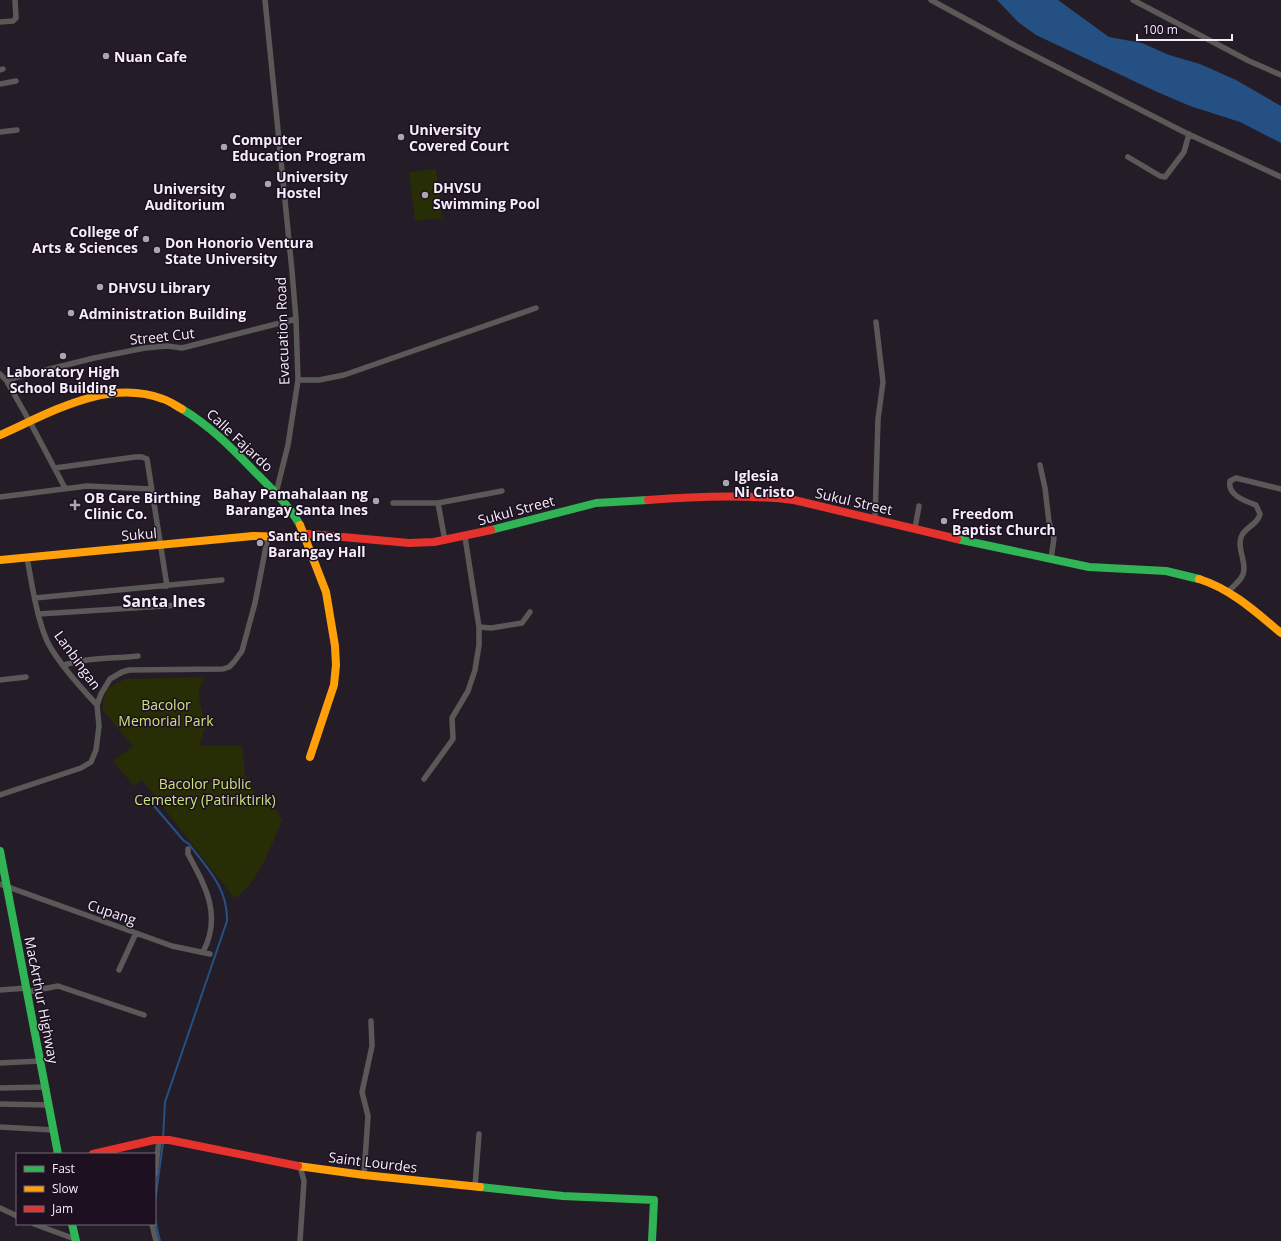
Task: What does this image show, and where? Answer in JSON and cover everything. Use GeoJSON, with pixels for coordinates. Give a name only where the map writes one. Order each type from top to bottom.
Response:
{"type":"FeatureCollection","features":[{"type":"Feature","properties":{"kind":"street"},"geometry":{"type":"LineString","coordinates":[[0,22],[13,21],[16,18],[15,0]]}},
{"type":"Feature","properties":{"kind":"street","name":"Evacuation Road"},"geometry":{"type":"LineString","coordinates":[[264,0],[296,319],[298,380],[288,445],[276,493]]}},
{"type":"Feature","properties":{"kind":"street"},"geometry":{"type":"LineString","coordinates":[[931,0],[1004,40],[1189,134],[1281,177]]}},
{"type":"Feature","properties":{"kind":"street"},"geometry":{"type":"LineString","coordinates":[[1133,0],[1249,61],[1281,75]]}},
{"type":"Feature","properties":{"kind":"street"},"geometry":{"type":"LineString","coordinates":[[0,84],[16,81]]}},
{"type":"Feature","properties":{"kind":"street"},"geometry":{"type":"LineString","coordinates":[[0,132],[17,130]]}},
{"type":"Feature","properties":{"kind":"street"},"geometry":{"type":"LineString","coordinates":[[1128,157],[1160,176],[1165,177],[1184,152],[1189,134]]}},
{"type":"Feature","properties":{"kind":"street"},"geometry":{"type":"LineString","coordinates":[[298,380],[319,380],[344,375],[536,308]]}},
{"type":"Feature","properties":{"kind":"street","name":"Street Cut"},"geometry":{"type":"LineString","coordinates":[[6,380],[94,358],[145,348],[167,346],[182,348],[296,319]]}},
{"type":"Feature","properties":{"kind":"street"},"geometry":{"type":"LineString","coordinates":[[875,519],[878,419],[883,382],[876,322]]}},
{"type":"Feature","properties":{"kind":"street"},"geometry":{"type":"LineString","coordinates":[[0,374],[6,380],[30,422],[65,488]]}},
{"type":"Feature","properties":{"kind":"street","name":"Calle Fajardo"},"geometry":{"type":"LineString","coordinates":[[0,435],[78,401],[116,392],[131,392],[164,399],[187,411],[211,428],[276,493],[298,520],[326,592],[336,665],[334,685],[310,757]]}},
{"type":"Feature","properties":{"kind":"street"},"geometry":{"type":"LineString","coordinates":[[55,468],[142,457],[147,459],[149,463],[151,489],[167,586]]}},
{"type":"Feature","properties":{"kind":"street"},"geometry":{"type":"LineString","coordinates":[[1040,465],[1045,488],[1049,522],[1054,538],[1050,559]]}},
{"type":"Feature","properties":{"kind":"street"},"geometry":{"type":"LineString","coordinates":[[1228,592],[1242,577],[1244,566],[1239,545],[1242,534],[1259,519],[1260,514],[1256,506],[1244,501],[1231,492],[1229,485],[1230,481],[1236,478],[1281,489]]}},
{"type":"Feature","properties":{"kind":"street"},"geometry":{"type":"LineString","coordinates":[[0,497],[65,488],[107,486],[151,489]]}},
{"type":"Feature","properties":{"kind":"street"},"geometry":{"type":"LineString","coordinates":[[393,504],[438,503],[502,491]]}},
{"type":"Feature","properties":{"kind":"street","name":"Sukul Street"},"geometry":{"type":"LineString","coordinates":[[304,535],[319,534],[408,543],[445,541],[465,537],[578,506],[622,500],[703,496],[768,497],[794,500],[1050,559],[1100,569],[1166,571],[1187,575],[1206,581],[1228,592],[1251,607],[1281,633]]}},
{"type":"Feature","properties":{"kind":"street"},"geometry":{"type":"LineString","coordinates":[[438,503],[445,541]]}},
{"type":"Feature","properties":{"kind":"street"},"geometry":{"type":"LineString","coordinates":[[915,528],[919,506]]}},
{"type":"Feature","properties":{"kind":"street","name":"Sukul"},"geometry":{"type":"LineString","coordinates":[[0,560],[161,544],[268,536],[290,537],[304,535]]}},
{"type":"Feature","properties":{"kind":"street"},"geometry":{"type":"LineString","coordinates":[[0,795],[81,768],[91,762],[96,750],[99,726],[97,705],[107,683],[122,672],[129,670],[213,670],[229,667],[242,651],[255,603],[268,536]]}},
{"type":"Feature","properties":{"kind":"street"},"geometry":{"type":"LineString","coordinates":[[424,779],[453,739],[452,718],[468,691],[475,670],[479,645],[479,627],[465,537]]}},
{"type":"Feature","properties":{"kind":"street","name":"Lanbingan"},"geometry":{"type":"LineString","coordinates":[[27,558],[35,598],[48,644],[83,690],[97,705]]}},
{"type":"Feature","properties":{"kind":"street"},"geometry":{"type":"LineString","coordinates":[[35,598],[222,580]]}},
{"type":"Feature","properties":{"kind":"street"},"geometry":{"type":"LineString","coordinates":[[39,614],[180,605]]}},
{"type":"Feature","properties":{"kind":"street"},"geometry":{"type":"LineString","coordinates":[[479,627],[491,628],[522,623],[530,612]]}},
{"type":"Feature","properties":{"kind":"street"},"geometry":{"type":"LineString","coordinates":[[64,665],[96,658],[138,656]]}},
{"type":"Feature","properties":{"kind":"street"},"geometry":{"type":"LineString","coordinates":[[0,680],[26,677]]}},
{"type":"Feature","properties":{"kind":"street"},"geometry":{"type":"LineString","coordinates":[[188,849],[188,854],[207,893],[213,913],[211,931],[203,952]]}},
{"type":"Feature","properties":{"kind":"street","name":"MacArthur Highway"},"geometry":{"type":"LineString","coordinates":[[0,851],[3,885],[27,990],[58,1153]]}},
{"type":"Feature","properties":{"kind":"street","name":"Cupang"},"geometry":{"type":"LineString","coordinates":[[3,885],[172,946],[210,954]]}},
{"type":"Feature","properties":{"kind":"street"},"geometry":{"type":"LineString","coordinates":[[119,970],[136,933]]}},
{"type":"Feature","properties":{"kind":"street"},"geometry":{"type":"LineString","coordinates":[[0,990],[27,990],[58,986],[144,1015]]}},
{"type":"Feature","properties":{"kind":"street"},"geometry":{"type":"LineString","coordinates":[[364,1175],[368,1116],[362,1092],[372,1046],[372,1021]]}},
{"type":"Feature","properties":{"kind":"street"},"geometry":{"type":"LineString","coordinates":[[0,1063],[40,1061]]}},
{"type":"Feature","properties":{"kind":"street"},"geometry":{"type":"LineString","coordinates":[[0,1088],[46,1088]]}},
{"type":"Feature","properties":{"kind":"street"},"geometry":{"type":"LineString","coordinates":[[0,1104],[49,1105]]}},
{"type":"Feature","properties":{"kind":"street"},"geometry":{"type":"LineString","coordinates":[[0,1127],[53,1130]]}},
{"type":"Feature","properties":{"kind":"street"},"geometry":{"type":"LineString","coordinates":[[475,1187],[479,1134]]}},
{"type":"Feature","properties":{"kind":"street"},"geometry":{"type":"LineString","coordinates":[[156,1171],[163,1140]]}},
{"type":"Feature","properties":{"kind":"street","name":"Saint Lourdes"},"geometry":{"type":"LineString","coordinates":[[98,1153],[163,1140],[300,1166],[364,1175],[563,1196],[654,1200],[652,1241]]}},
{"type":"Feature","properties":{"kind":"street"},"geometry":{"type":"LineString","coordinates":[[300,1166],[304,1181],[300,1241]]}},
{"type":"Feature","properties":{"kind":"street"},"geometry":{"type":"LineString","coordinates":[[0,1208],[16,1216]]}},
{"type":"Feature","properties":{"kind":"street"},"geometry":{"type":"LineString","coordinates":[[37,1225],[75,1240]]}},
{"type":"Feature","properties":{"kind":"street"},"geometry":{"type":"LineString","coordinates":[[72,1225],[75,1240]]}},
{"type":"Feature","properties":{"kind":"street"},"geometry":{"type":"LineString","coordinates":[[152,1225],[156,1241]]}},
{"type":"Feature","properties":{"kind":"green space","name":"DHVSU Swimming Pool"},"geometry":{"type":"Polygon","coordinates":[[[436,169],[442,218],[415,221],[409,172],[436,169]]]}},
{"type":"Feature","properties":{"kind":"green space","name":"Bacolor Public Cemetery (Patiriktirik)"},"geometry":{"type":"Polygon","coordinates":[[[205,677],[201,684],[199,695],[205,725],[204,733],[199,746],[242,746],[245,775],[260,801],[266,794],[282,820],[263,864],[249,885],[242,893],[234,898],[142,780],[134,786],[113,761],[133,746],[103,711],[103,701],[108,688],[125,679],[205,677]]]}},
{"type":"Feature","properties":{"kind":"water"},"geometry":{"type":"Polygon","coordinates":[[[997,0],[1058,0],[1109,37],[1142,43],[1169,55],[1200,64],[1236,80],[1281,106],[1281,143],[1240,122],[1190,106],[1155,91],[1036,35],[1018,22],[997,0]]]}},
{"type":"Feature","properties":{"kind":"waterway"},"geometry":{"type":"LineString","coordinates":[[149,800],[184,841],[189,844],[215,879],[224,898],[227,921],[165,1102],[163,1139]]}},
{"type":"Feature","properties":{"kind":"waterway"},"geometry":{"type":"LineString","coordinates":[[156,1194],[163,1143]]}},
{"type":"Feature","properties":{"kind":"waterway"},"geometry":{"type":"LineString","coordinates":[[156,1224],[160,1241]]}},
{"type":"Feature","properties":{"kind":"traffic: fast"},"geometry":{"type":"LineString","coordinates":[[182,409],[211,430],[237,454],[279,496],[300,525]]}},
{"type":"Feature","properties":{"kind":"traffic: fast"},"geometry":{"type":"LineString","coordinates":[[491,530],[596,503],[648,500]]}},
{"type":"Feature","properties":{"kind":"traffic: fast"},"geometry":{"type":"LineString","coordinates":[[957,539],[1089,567],[1166,571],[1199,579]]}},
{"type":"Feature","properties":{"kind":"traffic: fast"},"geometry":{"type":"LineString","coordinates":[[0,851],[58,1153]]}},
{"type":"Feature","properties":{"kind":"traffic: fast"},"geometry":{"type":"LineString","coordinates":[[480,1187],[563,1196],[654,1200],[652,1241]]}},
{"type":"Feature","properties":{"kind":"traffic: fast"},"geometry":{"type":"LineString","coordinates":[[72,1225],[76,1241]]}},
{"type":"Feature","properties":{"kind":"traffic: slow"},"geometry":{"type":"LineString","coordinates":[[0,435],[59,408],[100,395],[121,393],[142,394],[166,400],[182,409]]}},
{"type":"Feature","properties":{"kind":"traffic: slow"},"geometry":{"type":"LineString","coordinates":[[300,525],[326,592],[335,646],[336,665],[334,685],[310,757]]}},
{"type":"Feature","properties":{"kind":"traffic: slow"},"geometry":{"type":"LineString","coordinates":[[0,560],[253,536],[290,537],[310,534]]}},
{"type":"Feature","properties":{"kind":"traffic: slow"},"geometry":{"type":"LineString","coordinates":[[1199,579],[1211,583],[1243,602],[1281,633]]}},
{"type":"Feature","properties":{"kind":"traffic: slow"},"geometry":{"type":"LineString","coordinates":[[298,1166],[364,1175],[480,1187]]}},
{"type":"Feature","properties":{"kind":"traffic: jam"},"geometry":{"type":"LineString","coordinates":[[648,500],[721,496],[794,500],[957,539]]}},
{"type":"Feature","properties":{"kind":"traffic: jam"},"geometry":{"type":"LineString","coordinates":[[310,534],[409,543],[434,542],[491,530]]}},
{"type":"Feature","properties":{"kind":"traffic: jam"},"geometry":{"type":"LineString","coordinates":[[97,1153],[154,1140],[169,1140],[298,1166]]}},
{"type":"Feature","properties":{"kind":"place","name":"Nuan Cafe"},"geometry":{"type":"Point","coordinates":[106,56]}},
{"type":"Feature","properties":{"kind":"place","name":"University Covered Court"},"geometry":{"type":"Point","coordinates":[401,137]}},
{"type":"Feature","properties":{"kind":"place","name":"Computer Education Program"},"geometry":{"type":"Point","coordinates":[224,147]}},
{"type":"Feature","properties":{"kind":"place","name":"University Hostel"},"geometry":{"type":"Point","coordinates":[268,184]}},
{"type":"Feature","properties":{"kind":"place","name":"DHVSU Swimming Pool"},"geometry":{"type":"Point","coordinates":[425,195]}},
{"type":"Feature","properties":{"kind":"place","name":"University Auditorium"},"geometry":{"type":"Point","coordinates":[233,196]}},
{"type":"Feature","properties":{"kind":"place","name":"College of Arts & Sciences"},"geometry":{"type":"Point","coordinates":[146,239]}},
{"type":"Feature","properties":{"kind":"place","name":"Don Honorio Ventura State University"},"geometry":{"type":"Point","coordinates":[157,250]}},
{"type":"Feature","properties":{"kind":"place","name":"DHVSU Library"},"geometry":{"type":"Point","coordinates":[100,287]}},
{"type":"Feature","properties":{"kind":"place","name":"Administration Building"},"geometry":{"type":"Point","coordinates":[71,313]}},
{"type":"Feature","properties":{"kind":"place","name":"Laboratory High School Building"},"geometry":{"type":"Point","coordinates":[63,356]}},
{"type":"Feature","properties":{"kind":"place","name":"Iglesia Ni Cristo"},"geometry":{"type":"Point","coordinates":[726,483]}},
{"type":"Feature","properties":{"kind":"place","name":"Bahay Pamahalaan ng Barangay Santa Ines"},"geometry":{"type":"Point","coordinates":[376,501]}},
{"type":"Feature","properties":{"kind":"place","name":"OB Care Birthing Clinic Co."},"geometry":{"type":"Point","coordinates":[75,505]}},
{"type":"Feature","properties":{"kind":"place","name":"Freedom Baptist Church"},"geometry":{"type":"Point","coordinates":[944,521]}},
{"type":"Feature","properties":{"kind":"place","name":"Santa Ines Barangay Hall"},"geometry":{"type":"Point","coordinates":[260,543]}},
{"type":"Feature","properties":{"kind":"district","name":"Santa Ines"},"geometry":{"type":"Point","coordinates":[164,601]}},
{"type":"Feature","properties":{"kind":"park label","name":"Bacolor Memorial Park"},"geometry":{"type":"Point","coordinates":[166,712]}}]}
